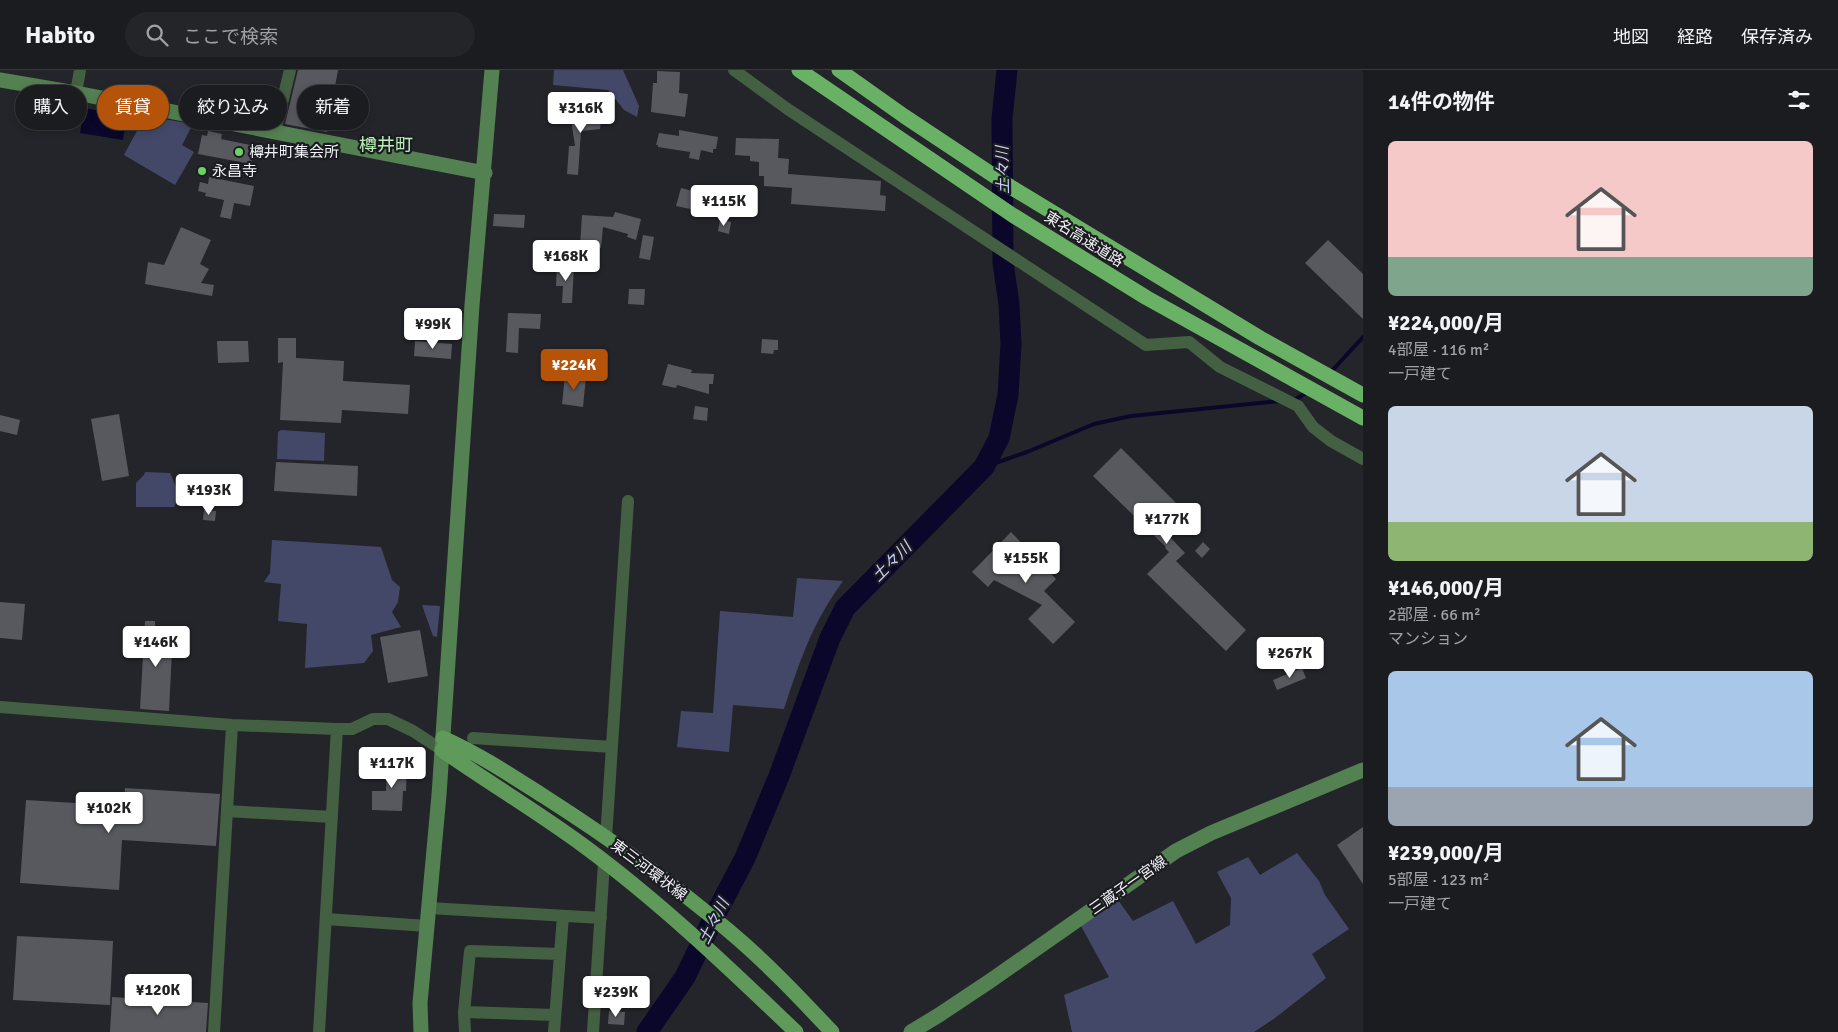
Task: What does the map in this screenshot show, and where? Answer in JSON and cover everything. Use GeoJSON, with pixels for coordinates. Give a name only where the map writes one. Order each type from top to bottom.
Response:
{"type":"FeatureCollection","features":[{"type":"Feature","properties":{"kind":"highway","name":"東名高速道路"},"geometry":{"type":"LineString","coordinates":[[799,70],[1014,216],[1147,298],[1363,418]]}},
{"type":"Feature","properties":{"kind":"highway","name":"東名高速道路"},"geometry":{"type":"LineString","coordinates":[[839,70],[1014,190],[1203,304],[1363,395]]}},
{"type":"Feature","properties":{"kind":"main road","name":"東三河環状線"},"geometry":{"type":"LineString","coordinates":[[443,744],[487,761],[606,838],[657,874],[729,931],[786,984],[832,1032]]}},
{"type":"Feature","properties":{"kind":"main road","name":"東三河環状線"},"geometry":{"type":"LineString","coordinates":[[443,744],[604,863],[692,934],[796,1032]]}},
{"type":"Feature","properties":{"kind":"street"},"geometry":{"type":"LineString","coordinates":[[77,85],[80,70]]}},
{"type":"Feature","properties":{"kind":"street"},"geometry":{"type":"LineString","coordinates":[[275,132],[290,70]]}},
{"type":"Feature","properties":{"kind":"street"},"geometry":{"type":"LineString","coordinates":[[421,1032],[420,1003],[443,744],[472,314],[492,70]]}},
{"type":"Feature","properties":{"kind":"street"},"geometry":{"type":"LineString","coordinates":[[734,70],[789,110],[1146,345],[1189,342],[1220,367],[1298,406],[1313,427],[1331,441],[1363,459]]}},
{"type":"Feature","properties":{"kind":"street"},"geometry":{"type":"LineString","coordinates":[[0,80],[29,85]]}},
{"type":"Feature","properties":{"kind":"street"},"geometry":{"type":"LineString","coordinates":[[87,95],[485,173]]}},
{"type":"Feature","properties":{"kind":"street"},"geometry":{"type":"LineString","coordinates":[[606,838],[628,501]]}},
{"type":"Feature","properties":{"kind":"street"},"geometry":{"type":"LineString","coordinates":[[0,707],[232,725],[337,729],[352,729],[373,719],[381,718],[443,744]]}},
{"type":"Feature","properties":{"kind":"street"},"geometry":{"type":"LineString","coordinates":[[214,1032],[232,725]]}},
{"type":"Feature","properties":{"kind":"street"},"geometry":{"type":"LineString","coordinates":[[319,1032],[337,729]]}},
{"type":"Feature","properties":{"kind":"street"},"geometry":{"type":"LineString","coordinates":[[473,738],[612,747]]}},
{"type":"Feature","properties":{"kind":"street","name":"三蔵子一宮線"},"geometry":{"type":"LineString","coordinates":[[911,1032],[990,981],[1176,851],[1210,833],[1363,770]]}},
{"type":"Feature","properties":{"kind":"street"},"geometry":{"type":"LineString","coordinates":[[227,812],[332,817]]}},
{"type":"Feature","properties":{"kind":"street"},"geometry":{"type":"LineString","coordinates":[[593,1032],[604,863]]}},
{"type":"Feature","properties":{"kind":"street"},"geometry":{"type":"LineString","coordinates":[[429,908],[601,918]]}},
{"type":"Feature","properties":{"kind":"street"},"geometry":{"type":"LineString","coordinates":[[554,1032],[563,916]]}},
{"type":"Feature","properties":{"kind":"street"},"geometry":{"type":"LineString","coordinates":[[326,919],[427,926]]}},
{"type":"Feature","properties":{"kind":"street"},"geometry":{"type":"LineString","coordinates":[[465,1032],[464,1012],[470,951],[560,954]]}},
{"type":"Feature","properties":{"kind":"street"},"geometry":{"type":"LineString","coordinates":[[464,1012],[555,1015]]}},
{"type":"Feature","properties":{"kind":"shaded area"},"geometry":{"type":"Polygon","coordinates":[[[554,70],[623,70],[639,106],[637,117],[624,110],[608,90],[553,85],[554,70]]]}},
{"type":"Feature","properties":{"kind":"shaded area"},"geometry":{"type":"Polygon","coordinates":[[[87,108],[97,110],[97,130],[125,130],[123,140],[80,133],[80,130],[87,130],[87,108]]]}},
{"type":"Feature","properties":{"kind":"shaded area"},"geometry":{"type":"Polygon","coordinates":[[[169,120],[179,122],[179,130],[190,130],[182,145],[194,152],[175,185],[124,155],[137,130],[169,130],[169,120]]]}},
{"type":"Feature","properties":{"kind":"shaded area"},"geometry":{"type":"Polygon","coordinates":[[[281,430],[325,433],[324,461],[277,459],[278,432],[281,430]]]}},
{"type":"Feature","properties":{"kind":"shaded area"},"geometry":{"type":"Polygon","coordinates":[[[145,472],[170,473],[180,496],[174,507],[136,507],[136,483],[145,472]]]}},
{"type":"Feature","properties":{"kind":"shaded area"},"geometry":{"type":"Polygon","coordinates":[[[272,540],[381,547],[392,580],[400,587],[398,602],[392,612],[401,627],[371,635],[373,651],[364,663],[305,668],[307,624],[278,621],[281,584],[264,582],[270,573],[272,540]]]}},
{"type":"Feature","properties":{"kind":"shaded area"},"geometry":{"type":"Polygon","coordinates":[[[797,578],[843,581],[815,627],[784,709],[733,705],[729,752],[677,747],[681,711],[713,713],[720,611],[793,617],[797,578]]]}},
{"type":"Feature","properties":{"kind":"shaded area"},"geometry":{"type":"Polygon","coordinates":[[[422,605],[440,606],[437,637],[433,636],[422,605]]]}},
{"type":"Feature","properties":{"kind":"shaded area"},"geometry":{"type":"Polygon","coordinates":[[[1297,853],[1319,881],[1325,895],[1349,929],[1312,954],[1326,978],[1254,1032],[1072,1032],[1064,995],[1109,977],[1081,926],[1118,900],[1133,921],[1173,901],[1196,944],[1230,925],[1231,898],[1217,872],[1248,857],[1260,875],[1297,853]]]}},
{"type":"Feature","properties":{"kind":"building"},"geometry":{"type":"Polygon","coordinates":[[[298,70],[338,70],[335,85],[297,85],[297,126],[287,124],[287,116],[298,70]]]}},
{"type":"Feature","properties":{"kind":"building"},"geometry":{"type":"Polygon","coordinates":[[[657,71],[680,72],[679,93],[688,94],[685,117],[651,112],[653,83],[657,83],[657,71]]]}},
{"type":"Feature","properties":{"kind":"building"},"geometry":{"type":"Polygon","coordinates":[[[602,108],[600,129],[581,131],[578,175],[567,174],[569,146],[575,146],[570,113],[602,108]]]}},
{"type":"Feature","properties":{"kind":"building"},"geometry":{"type":"Polygon","coordinates":[[[679,130],[718,137],[716,149],[713,149],[713,153],[701,150],[699,160],[689,158],[690,152],[658,147],[656,145],[659,133],[679,136],[679,130]]]}},
{"type":"Feature","properties":{"kind":"building"},"geometry":{"type":"Polygon","coordinates":[[[208,131],[222,134],[221,139],[255,146],[251,164],[198,154],[202,135],[207,136],[208,131]]]}},
{"type":"Feature","properties":{"kind":"building"},"geometry":{"type":"Polygon","coordinates":[[[736,138],[779,139],[778,158],[789,159],[788,174],[881,181],[880,195],[886,196],[885,211],[791,204],[792,188],[764,186],[764,176],[759,176],[759,162],[750,161],[750,156],[735,155],[736,138]]]}},
{"type":"Feature","properties":{"kind":"building"},"geometry":{"type":"Polygon","coordinates":[[[209,177],[254,186],[250,206],[234,203],[231,219],[220,217],[224,200],[205,196],[206,193],[198,191],[200,182],[208,184],[209,177]]]}},
{"type":"Feature","properties":{"kind":"building"},"geometry":{"type":"Polygon","coordinates":[[[681,188],[704,194],[700,211],[676,206],[681,188]]]}},
{"type":"Feature","properties":{"kind":"building"},"geometry":{"type":"Polygon","coordinates":[[[615,212],[641,219],[636,240],[627,237],[628,234],[603,227],[601,248],[580,246],[582,215],[613,217],[615,212]]]}},
{"type":"Feature","properties":{"kind":"building"},"geometry":{"type":"Polygon","coordinates":[[[494,214],[525,215],[524,228],[493,226],[494,214]]]}},
{"type":"Feature","properties":{"kind":"building"},"geometry":{"type":"Polygon","coordinates":[[[720,219],[731,222],[729,234],[718,231],[720,219]]]}},
{"type":"Feature","properties":{"kind":"building"},"geometry":{"type":"Polygon","coordinates":[[[181,227],[211,240],[200,264],[209,269],[201,283],[214,285],[212,296],[145,284],[148,262],[164,265],[181,227]]]}},
{"type":"Feature","properties":{"kind":"building"},"geometry":{"type":"Polygon","coordinates":[[[643,235],[654,237],[650,260],[639,258],[643,235]]]}},
{"type":"Feature","properties":{"kind":"building"},"geometry":{"type":"Polygon","coordinates":[[[1328,240],[1363,274],[1363,319],[1305,263],[1328,240]]]}},
{"type":"Feature","properties":{"kind":"building"},"geometry":{"type":"Polygon","coordinates":[[[557,265],[574,265],[572,303],[562,303],[563,286],[556,286],[557,265]]]}},
{"type":"Feature","properties":{"kind":"building"},"geometry":{"type":"Polygon","coordinates":[[[629,289],[645,289],[644,305],[628,304],[629,289]]]}},
{"type":"Feature","properties":{"kind":"building"},"geometry":{"type":"Polygon","coordinates":[[[508,313],[541,314],[540,329],[519,328],[518,353],[506,352],[508,313]]]}},
{"type":"Feature","properties":{"kind":"building"},"geometry":{"type":"Polygon","coordinates":[[[278,338],[296,338],[296,358],[344,361],[343,381],[410,385],[408,414],[342,410],[341,423],[280,420],[283,362],[278,363],[278,338]]]}},
{"type":"Feature","properties":{"kind":"building"},"geometry":{"type":"Polygon","coordinates":[[[762,339],[778,340],[778,350],[774,350],[773,354],[761,353],[762,339]]]}},
{"type":"Feature","properties":{"kind":"building"},"geometry":{"type":"Polygon","coordinates":[[[217,341],[248,341],[249,362],[218,363],[217,341]]]}},
{"type":"Feature","properties":{"kind":"building"},"geometry":{"type":"Polygon","coordinates":[[[415,341],[452,344],[451,359],[414,356],[415,341]]]}},
{"type":"Feature","properties":{"kind":"building"},"geometry":{"type":"Polygon","coordinates":[[[668,364],[692,370],[691,373],[714,374],[713,384],[709,384],[709,394],[677,385],[676,388],[662,385],[668,364]]]}},
{"type":"Feature","properties":{"kind":"building"},"geometry":{"type":"Polygon","coordinates":[[[565,375],[586,377],[583,407],[562,404],[565,375]]]}},
{"type":"Feature","properties":{"kind":"building"},"geometry":{"type":"Polygon","coordinates":[[[695,406],[708,408],[707,421],[693,419],[695,406]]]}},
{"type":"Feature","properties":{"kind":"building"},"geometry":{"type":"Polygon","coordinates":[[[119,414],[129,476],[102,481],[91,419],[119,414]]]}},
{"type":"Feature","properties":{"kind":"building"},"geometry":{"type":"Polygon","coordinates":[[[0,415],[20,420],[17,435],[0,431],[0,415]]]}},
{"type":"Feature","properties":{"kind":"building"},"geometry":{"type":"Polygon","coordinates":[[[1121,448],[1187,514],[1167,534],[1185,553],[1176,561],[1246,630],[1226,651],[1147,574],[1169,552],[1093,476],[1121,448]]]}},
{"type":"Feature","properties":{"kind":"building"},"geometry":{"type":"Polygon","coordinates":[[[276,462],[358,466],[357,496],[274,491],[276,462]]]}},
{"type":"Feature","properties":{"kind":"building"},"geometry":{"type":"Polygon","coordinates":[[[182,476],[194,477],[194,489],[182,489],[182,476]]]}},
{"type":"Feature","properties":{"kind":"building"},"geometry":{"type":"Polygon","coordinates":[[[204,510],[216,511],[215,521],[203,520],[204,510]]]}},
{"type":"Feature","properties":{"kind":"building"},"geometry":{"type":"Polygon","coordinates":[[[1011,532],[1056,579],[1044,591],[1075,622],[1053,644],[1028,619],[1042,605],[994,580],[988,587],[972,572],[1011,532]]]}},
{"type":"Feature","properties":{"kind":"building"},"geometry":{"type":"Polygon","coordinates":[[[1203,542],[1210,549],[1202,558],[1195,551],[1203,542]]]}},
{"type":"Feature","properties":{"kind":"building"},"geometry":{"type":"Polygon","coordinates":[[[0,602],[25,604],[22,640],[0,638],[0,602]]]}},
{"type":"Feature","properties":{"kind":"building"},"geometry":{"type":"Polygon","coordinates":[[[145,621],[155,621],[155,629],[173,630],[169,711],[140,709],[145,621]]]}},
{"type":"Feature","properties":{"kind":"building"},"geometry":{"type":"Polygon","coordinates":[[[420,630],[428,676],[388,683],[380,637],[420,630]]]}},
{"type":"Feature","properties":{"kind":"building"},"geometry":{"type":"Polygon","coordinates":[[[1302,668],[1306,678],[1277,690],[1273,680],[1302,668]]]}},
{"type":"Feature","properties":{"kind":"building"},"geometry":{"type":"Polygon","coordinates":[[[387,763],[407,763],[406,791],[403,791],[402,811],[372,810],[372,791],[386,791],[387,763]]]}},
{"type":"Feature","properties":{"kind":"building"},"geometry":{"type":"Polygon","coordinates":[[[125,788],[220,794],[216,846],[122,840],[119,890],[20,883],[26,800],[124,806],[125,788]]]}},
{"type":"Feature","properties":{"kind":"building"},"geometry":{"type":"Polygon","coordinates":[[[1363,827],[1363,884],[1337,845],[1363,827]]]}},
{"type":"Feature","properties":{"kind":"building"},"geometry":{"type":"Polygon","coordinates":[[[17,936],[113,941],[110,1005],[13,1000],[17,936]]]}},
{"type":"Feature","properties":{"kind":"building"},"geometry":{"type":"Polygon","coordinates":[[[112,997],[208,1003],[206,1032],[110,1032],[112,997]]]}},
{"type":"Feature","properties":{"kind":"building"},"geometry":{"type":"Polygon","coordinates":[[[609,1011],[625,1012],[624,1025],[608,1024],[609,1011]]]}},
{"type":"Feature","properties":{"kind":"waterway","name":"土々川"},"geometry":{"type":"LineString","coordinates":[[647,1032],[685,977],[745,858],[779,776],[830,638],[845,608],[984,467],[999,438],[1008,395],[1011,344],[1009,304],[1003,263],[1002,119],[1007,70]]}},
{"type":"Feature","properties":{"kind":"waterway"},"geometry":{"type":"LineString","coordinates":[[1330,373],[1363,337]]}},
{"type":"Feature","properties":{"kind":"waterway"},"geometry":{"type":"LineString","coordinates":[[1294,400],[1308,392]]}},
{"type":"Feature","properties":{"kind":"waterway"},"geometry":{"type":"LineString","coordinates":[[984,467],[1027,452],[1094,424],[1131,416],[1280,401]]}},
{"type":"Feature","properties":{"kind":"place","name":"樽井町集会所"},"geometry":{"type":"Point","coordinates":[239,152]}},
{"type":"Feature","properties":{"kind":"place","name":"永昌寺"},"geometry":{"type":"Point","coordinates":[202,171]}},
{"type":"Feature","properties":{"kind":"district","name":"樽井町"},"geometry":{"type":"Point","coordinates":[386,145]}}]}
